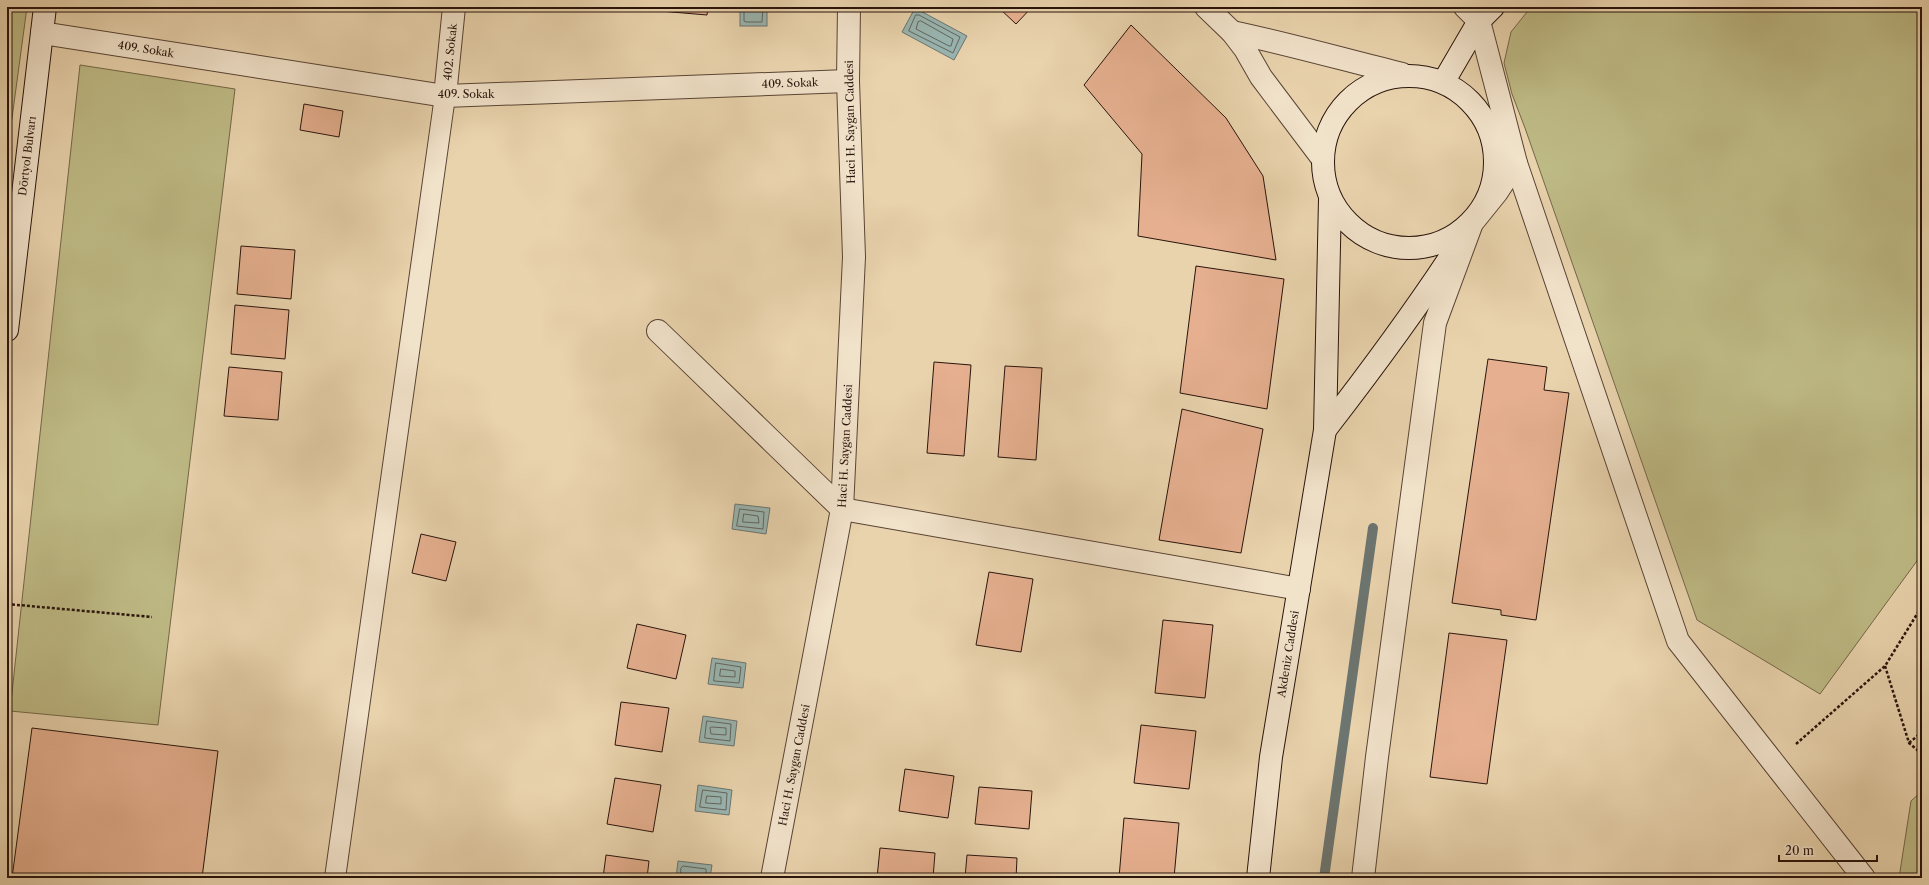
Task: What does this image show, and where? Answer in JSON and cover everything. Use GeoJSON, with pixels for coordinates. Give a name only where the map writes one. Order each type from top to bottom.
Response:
{"type":"FeatureCollection","features":[{"type":"Feature","properties":{"kind":"street","name":"Dörtyol Bulvarı"},"geometry":{"type":"LineString","coordinates":[[7,330],[45,7]]}},
{"type":"Feature","properties":{"kind":"street","name":"402. Sokak"},"geometry":{"type":"LineString","coordinates":[[446,96],[454,7]]}},
{"type":"Feature","properties":{"kind":"street","name":"Haci H. Saygan Caddesi"},"geometry":{"type":"LineString","coordinates":[[772,878],[842,510],[854,257],[848,81],[849,7]]}},
{"type":"Feature","properties":{"kind":"street"},"geometry":{"type":"LineString","coordinates":[[1206,7],[1232,32],[1245,49],[1261,76],[1322,158],[1330,199],[1356,232],[1394,249],[1436,246],[1472,223],[1497,192],[1516,163]]}},
{"type":"Feature","properties":{"kind":"street"},"geometry":{"type":"LineString","coordinates":[[1444,81],[1479,12]]}},
{"type":"Feature","properties":{"kind":"street"},"geometry":{"type":"LineString","coordinates":[[1479,12],[1516,163],[1678,640],[1864,878]]}},
{"type":"Feature","properties":{"kind":"street"},"geometry":{"type":"LineString","coordinates":[[1232,32],[1291,44],[1338,59],[1402,74],[1444,81],[1478,106],[1495,144],[1493,187],[1472,223],[1425,296],[1384,353],[1325,430]]}},
{"type":"Feature","properties":{"kind":"street","name":"409. Sokak"},"geometry":{"type":"LineString","coordinates":[[42,33],[446,96],[848,81]]}},
{"type":"Feature","properties":{"kind":"street"},"geometry":{"type":"LineString","coordinates":[[1322,158],[1334,117],[1362,87],[1402,74]]}},
{"type":"Feature","properties":{"kind":"street","name":"Akdeniz Caddesi"},"geometry":{"type":"LineString","coordinates":[[1258,878],[1272,756],[1325,430],[1330,199]]}},
{"type":"Feature","properties":{"kind":"street"},"geometry":{"type":"LineString","coordinates":[[1363,878],[1377,757],[1435,323],[1472,223]]}},
{"type":"Feature","properties":{"kind":"street"},"geometry":{"type":"LineString","coordinates":[[658,331],[842,510],[1299,589]]}},
{"type":"Feature","properties":{"kind":"lane"},"geometry":{"type":"LineString","coordinates":[[335,878],[446,96]]}},
{"type":"Feature","properties":{"kind":"path"},"geometry":{"type":"LineString","coordinates":[[7,604],[152,617]]}},
{"type":"Feature","properties":{"kind":"path"},"geometry":{"type":"LineString","coordinates":[[1774,763],[1885,666],[1922,606]]}},
{"type":"Feature","properties":{"kind":"path"},"geometry":{"type":"LineString","coordinates":[[1885,666],[1909,743],[1922,754]]}},
{"type":"Feature","properties":{"kind":"path"},"geometry":{"type":"LineString","coordinates":[[1909,743],[1922,732]]}},
{"type":"Feature","properties":{"kind":"shaded area"},"geometry":{"type":"Polygon","coordinates":[[[7,7],[27,7],[7,155],[7,7]]]}},
{"type":"Feature","properties":{"kind":"shaded area"},"geometry":{"type":"Polygon","coordinates":[[[1531,7],[1922,7],[1922,554],[1820,694],[1697,620],[1512,94],[1504,63],[1511,32],[1531,7]]]}},
{"type":"Feature","properties":{"kind":"shaded area"},"geometry":{"type":"Polygon","coordinates":[[[80,65],[235,89],[158,725],[10,711],[80,65]]]}},
{"type":"Feature","properties":{"kind":"shaded area"},"geometry":{"type":"Polygon","coordinates":[[[1922,791],[1922,878],[1899,878],[1911,801],[1922,791]]]}},
{"type":"Feature","properties":{"kind":"water"},"geometry":{"type":"Polygon","coordinates":[[[740,7],[767,7],[767,26],[740,26],[740,7]]]}},
{"type":"Feature","properties":{"kind":"water"},"geometry":{"type":"Polygon","coordinates":[[[915,8],[967,36],[954,60],[902,32],[915,8]]]}},
{"type":"Feature","properties":{"kind":"water"},"geometry":{"type":"Polygon","coordinates":[[[735,504],[770,508],[766,534],[732,529],[735,504]]]}},
{"type":"Feature","properties":{"kind":"water"},"geometry":{"type":"Polygon","coordinates":[[[712,658],[746,663],[743,688],[708,684],[712,658]]]}},
{"type":"Feature","properties":{"kind":"water"},"geometry":{"type":"Polygon","coordinates":[[[703,716],[737,721],[734,746],[699,742],[703,716]]]}},
{"type":"Feature","properties":{"kind":"water"},"geometry":{"type":"Polygon","coordinates":[[[698,785],[732,790],[729,815],[695,811],[698,785]]]}},
{"type":"Feature","properties":{"kind":"water"},"geometry":{"type":"Polygon","coordinates":[[[678,861],[712,865],[710,878],[676,878],[678,861]]]}},
{"type":"Feature","properties":{"kind":"building"},"geometry":{"type":"Polygon","coordinates":[[[335,7],[359,7],[359,9],[335,7]]]}},
{"type":"Feature","properties":{"kind":"building"},"geometry":{"type":"Polygon","coordinates":[[[660,7],[708,7],[707,15],[660,11],[660,7]]]}},
{"type":"Feature","properties":{"kind":"building"},"geometry":{"type":"Polygon","coordinates":[[[998,7],[1032,7],[1016,24],[998,7]]]}},
{"type":"Feature","properties":{"kind":"building"},"geometry":{"type":"Polygon","coordinates":[[[1131,25],[1226,118],[1263,176],[1276,260],[1138,236],[1142,154],[1084,85],[1131,25]]]}},
{"type":"Feature","properties":{"kind":"building"},"geometry":{"type":"Polygon","coordinates":[[[304,104],[343,111],[339,137],[300,130],[304,104]]]}},
{"type":"Feature","properties":{"kind":"building"},"geometry":{"type":"Polygon","coordinates":[[[241,246],[295,250],[291,299],[237,294],[241,246]]]}},
{"type":"Feature","properties":{"kind":"building"},"geometry":{"type":"Polygon","coordinates":[[[1196,266],[1284,279],[1267,409],[1180,393],[1196,266]]]}},
{"type":"Feature","properties":{"kind":"building"},"geometry":{"type":"Polygon","coordinates":[[[235,305],[289,310],[285,359],[231,354],[235,305]]]}},
{"type":"Feature","properties":{"kind":"building"},"geometry":{"type":"Polygon","coordinates":[[[1488,359],[1547,367],[1544,390],[1569,393],[1536,620],[1501,615],[1501,610],[1452,603],[1488,359]]]}},
{"type":"Feature","properties":{"kind":"building"},"geometry":{"type":"Polygon","coordinates":[[[934,362],[971,365],[964,456],[927,453],[934,362]]]}},
{"type":"Feature","properties":{"kind":"building"},"geometry":{"type":"Polygon","coordinates":[[[1005,366],[1042,368],[1036,460],[998,457],[1005,366]]]}},
{"type":"Feature","properties":{"kind":"building"},"geometry":{"type":"Polygon","coordinates":[[[229,367],[282,372],[278,420],[224,416],[229,367]]]}},
{"type":"Feature","properties":{"kind":"building"},"geometry":{"type":"Polygon","coordinates":[[[1182,409],[1263,429],[1241,553],[1159,540],[1182,409]]]}},
{"type":"Feature","properties":{"kind":"building"},"geometry":{"type":"Polygon","coordinates":[[[421,534],[456,542],[446,581],[412,573],[421,534]]]}},
{"type":"Feature","properties":{"kind":"building"},"geometry":{"type":"Polygon","coordinates":[[[989,572],[1033,579],[1021,652],[976,645],[989,572]]]}},
{"type":"Feature","properties":{"kind":"building"},"geometry":{"type":"Polygon","coordinates":[[[1163,620],[1213,625],[1205,698],[1155,693],[1163,620]]]}},
{"type":"Feature","properties":{"kind":"building"},"geometry":{"type":"Polygon","coordinates":[[[637,624],[686,635],[676,679],[627,668],[637,624]]]}},
{"type":"Feature","properties":{"kind":"building"},"geometry":{"type":"Polygon","coordinates":[[[1449,633],[1507,640],[1487,784],[1430,777],[1449,633]]]}},
{"type":"Feature","properties":{"kind":"building"},"geometry":{"type":"Polygon","coordinates":[[[621,702],[669,708],[662,752],[615,745],[621,702]]]}},
{"type":"Feature","properties":{"kind":"building"},"geometry":{"type":"Polygon","coordinates":[[[1141,725],[1196,731],[1189,789],[1134,783],[1141,725]]]}},
{"type":"Feature","properties":{"kind":"building"},"geometry":{"type":"Polygon","coordinates":[[[32,728],[218,751],[202,878],[12,878],[32,728]]]}},
{"type":"Feature","properties":{"kind":"building"},"geometry":{"type":"Polygon","coordinates":[[[905,769],[954,776],[948,818],[899,811],[905,769]]]}},
{"type":"Feature","properties":{"kind":"building"},"geometry":{"type":"Polygon","coordinates":[[[615,778],[661,785],[653,832],[607,824],[615,778]]]}},
{"type":"Feature","properties":{"kind":"building"},"geometry":{"type":"Polygon","coordinates":[[[979,787],[1032,791],[1029,829],[975,824],[979,787]]]}},
{"type":"Feature","properties":{"kind":"building"},"geometry":{"type":"Polygon","coordinates":[[[1124,818],[1179,823],[1174,878],[1119,878],[1124,818]]]}},
{"type":"Feature","properties":{"kind":"building"},"geometry":{"type":"Polygon","coordinates":[[[880,848],[935,853],[933,878],[877,878],[880,848]]]}},
{"type":"Feature","properties":{"kind":"building"},"geometry":{"type":"Polygon","coordinates":[[[606,855],[649,861],[647,878],[603,878],[606,855]]]}},
{"type":"Feature","properties":{"kind":"building"},"geometry":{"type":"Polygon","coordinates":[[[967,855],[1017,858],[1016,878],[965,878],[967,855]]]}},
{"type":"Feature","properties":{"kind":"waterway"},"geometry":{"type":"LineString","coordinates":[[1324,878],[1373,528]]}}]}
